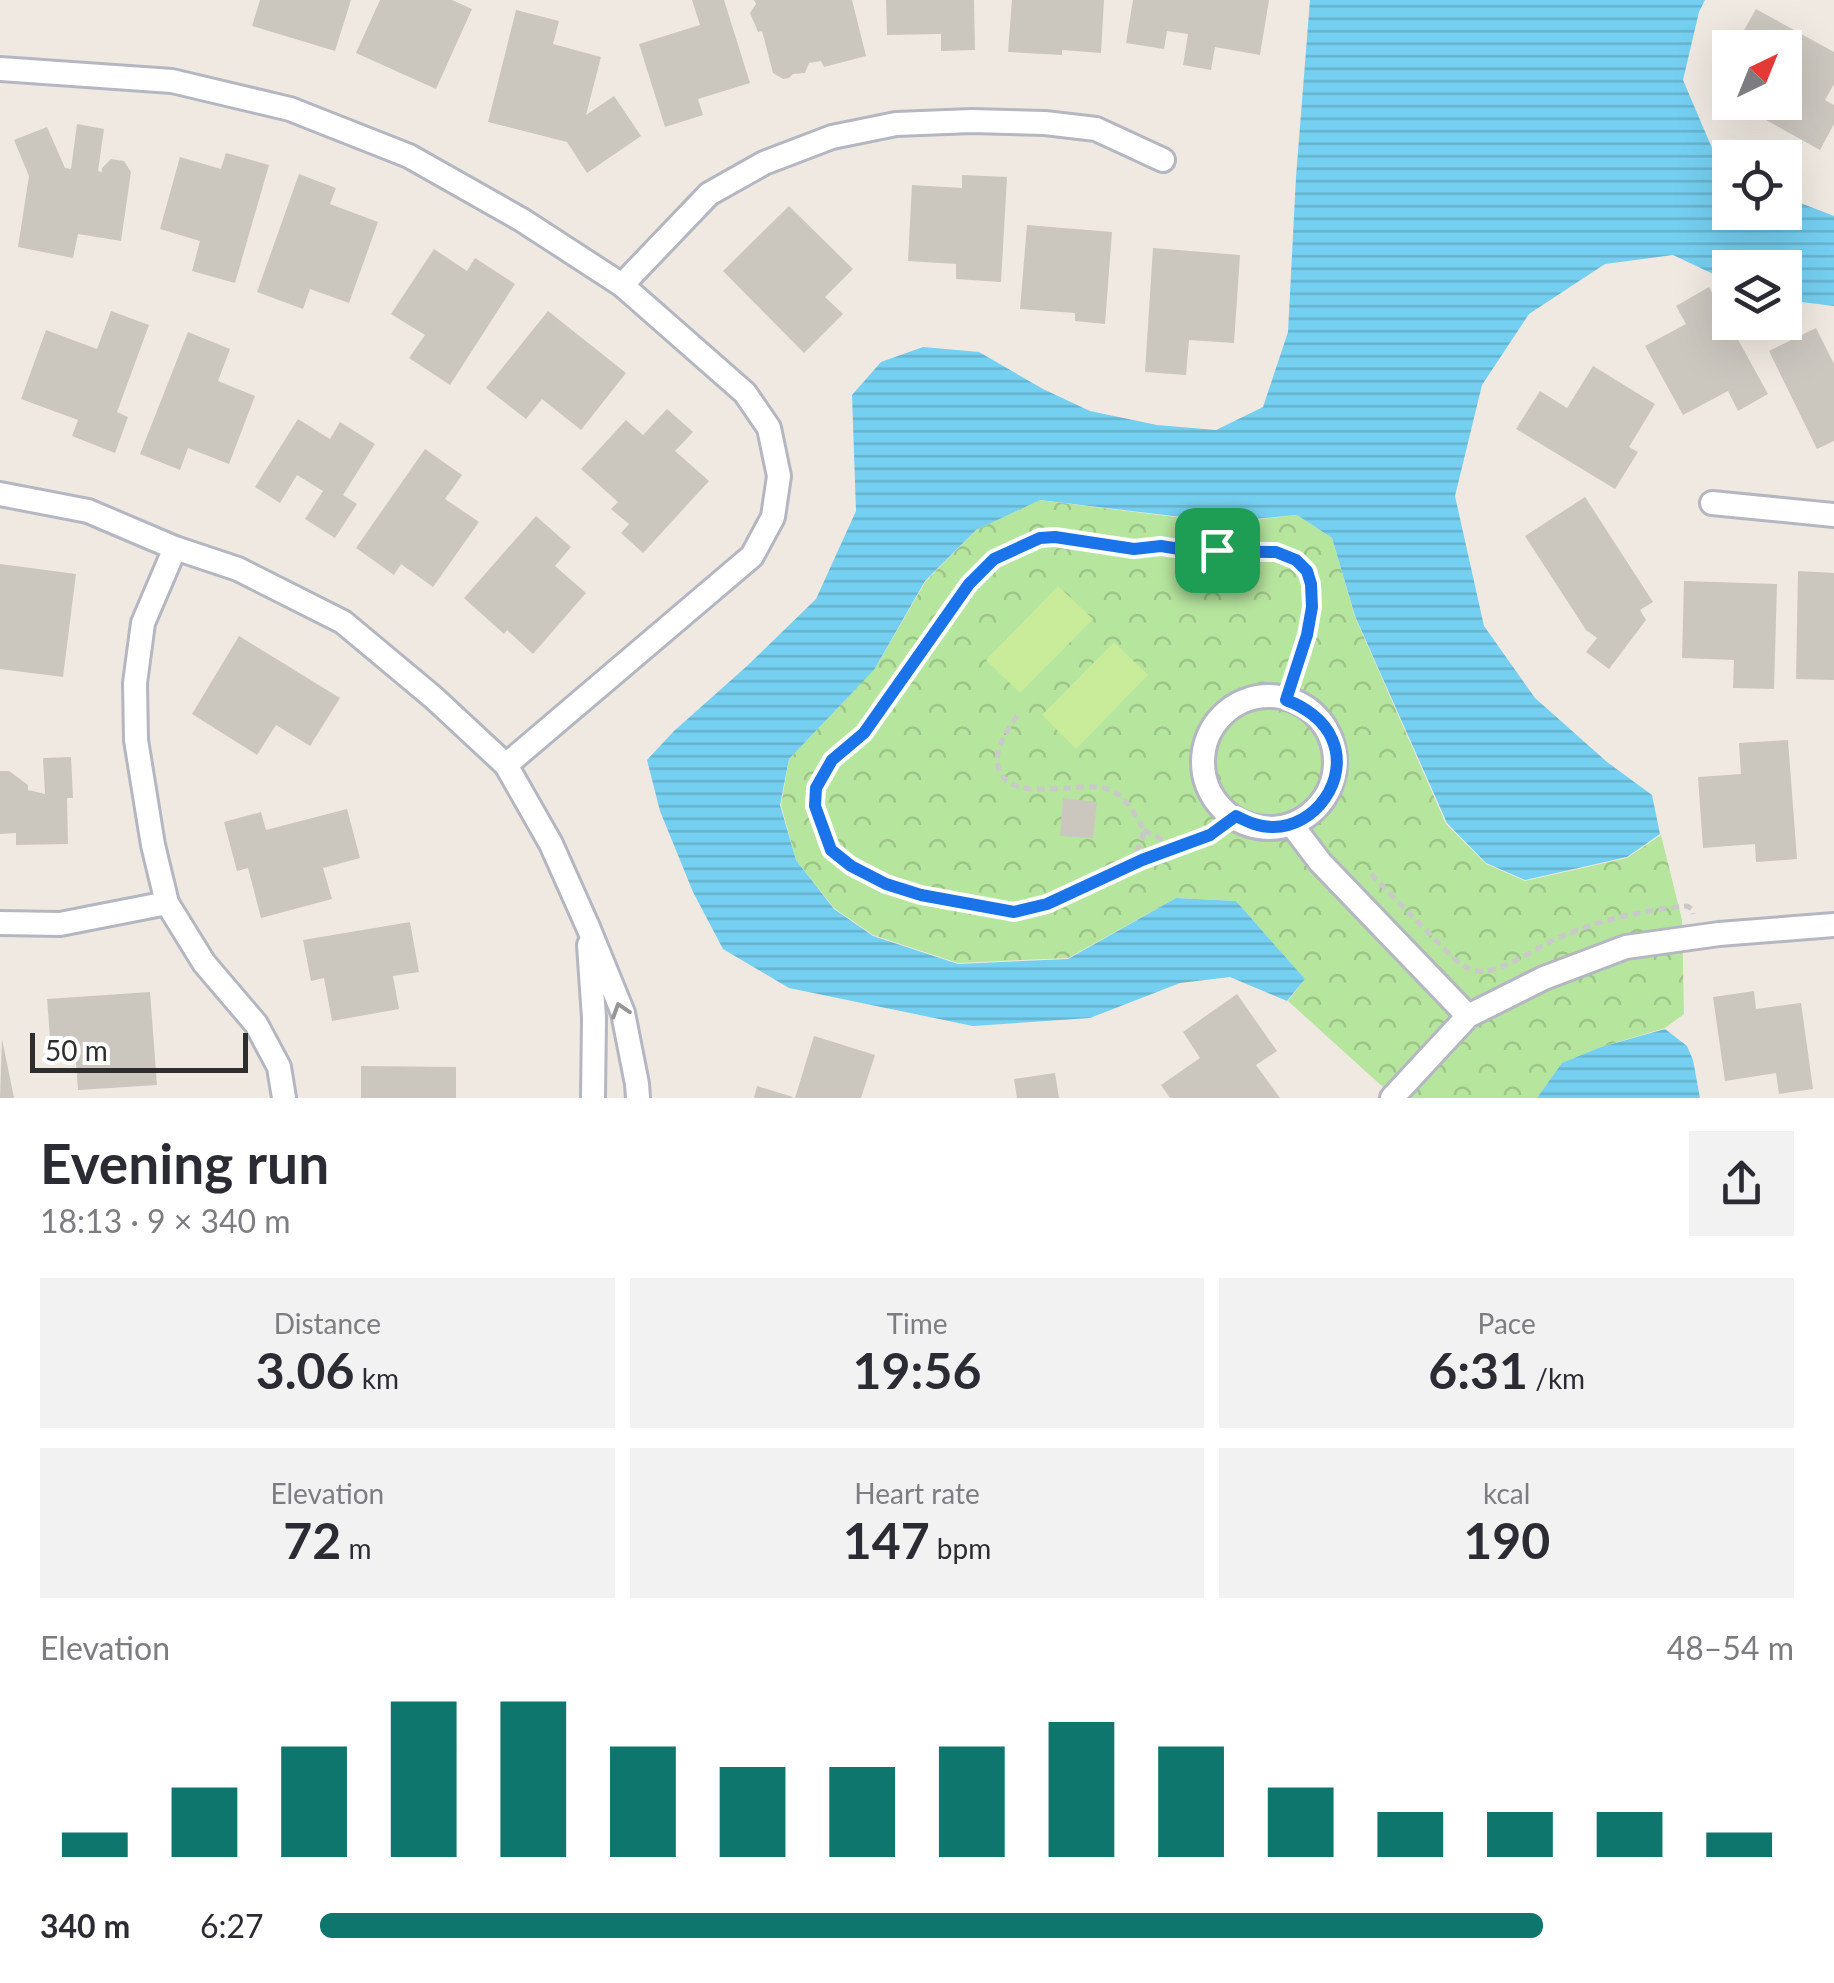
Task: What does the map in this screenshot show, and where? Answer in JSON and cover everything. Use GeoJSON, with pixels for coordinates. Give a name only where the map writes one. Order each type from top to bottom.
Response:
{"type":"FeatureCollection","features":[{"type":"Feature","properties":{"kind":"street"},"geometry":{"type":"LineString","coordinates":[[0,69],[172,82],[290,109],[409,156],[522,220],[622,285],[744,392],[769,428],[779,476],[772,517],[752,556],[506,765]]}},
{"type":"Feature","properties":{"kind":"street"},"geometry":{"type":"LineString","coordinates":[[622,285],[709,194],[764,163],[832,138],[896,124],[1045,122],[1096,129],[1163,160]]}},
{"type":"Feature","properties":{"kind":"street"},"geometry":{"type":"LineString","coordinates":[[0,494],[88,511],[175,548],[238,569],[343,622],[506,765],[550,844],[623,1013],[638,1098]]}},
{"type":"Feature","properties":{"kind":"street"},"geometry":{"type":"LineString","coordinates":[[1712,503],[1834,515]]}},
{"type":"Feature","properties":{"kind":"street"},"geometry":{"type":"LineString","coordinates":[[175,548],[143,623],[136,683],[136,740],[153,846],[167,903],[204,962],[256,1024],[279,1067],[284,1098]]}},
{"type":"Feature","properties":{"kind":"street"},"geometry":{"type":"LineString","coordinates":[[1244,700],[1286,700],[1322,723],[1332,738],[1336,770],[1324,800],[1312,813],[1274,828],[1254,825],[1219,803],[1208,786],[1202,749],[1229,709],[1244,700]]}},
{"type":"Feature","properties":{"kind":"street"},"geometry":{"type":"LineString","coordinates":[[1292,824],[1320,862],[1468,1016]]}},
{"type":"Feature","properties":{"kind":"street"},"geometry":{"type":"LineString","coordinates":[[0,923],[60,924],[167,903]]}},
{"type":"Feature","properties":{"kind":"street"},"geometry":{"type":"LineString","coordinates":[[1392,1098],[1468,1016],[1544,978],[1626,947],[1834,925]]}},
{"type":"Feature","properties":{"kind":"street"},"geometry":{"type":"LineString","coordinates":[[588,927],[594,1098]]}},
{"type":"Feature","properties":{"kind":"path"},"geometry":{"type":"LineString","coordinates":[[1236,816],[1222,828],[1047,904],[1014,912],[921,895],[886,884],[851,866],[831,850],[815,806],[816,788],[832,760],[864,733],[969,584],[994,559],[1040,538],[1134,549],[1161,546],[1192,551],[1276,552],[1296,560],[1307,571],[1312,607],[1286,700]]}},
{"type":"Feature","properties":{"kind":"path"},"geometry":{"type":"LineString","coordinates":[[1017,716],[1003,738],[996,760],[1000,773],[1010,783],[1032,789],[1107,788],[1134,812],[1144,830],[1178,847]]}},
{"type":"Feature","properties":{"kind":"path"},"geometry":{"type":"LineString","coordinates":[[1123,870],[1141,843],[1144,830]]}},
{"type":"Feature","properties":{"kind":"path"},"geometry":{"type":"LineString","coordinates":[[1364,867],[1461,965],[1476,971],[1498,968],[1567,934],[1660,909],[1692,909],[1700,937]]}},
{"type":"Feature","properties":{"kind":"green space"},"geometry":{"type":"Polygon","coordinates":[[[1039,500],[1223,523],[1297,515],[1332,538],[1355,617],[1446,824],[1486,864],[1525,881],[1627,858],[1661,835],[1682,920],[1684,1014],[1665,1028],[1563,1063],[1537,1098],[1395,1098],[1288,1001],[1305,979],[1236,901],[1176,898],[1068,958],[958,963],[873,935],[834,908],[796,860],[781,805],[789,759],[874,670],[926,581],[976,530],[1039,500]]]}},
{"type":"Feature","properties":{"kind":"green space"},"geometry":{"type":"Polygon","coordinates":[[[1058,586],[1093,619],[1020,693],[986,660],[1058,586]]]}},
{"type":"Feature","properties":{"kind":"green space"},"geometry":{"type":"Polygon","coordinates":[[[1114,642],[1148,675],[1076,749],[1042,715],[1114,642]]]}},
{"type":"Feature","properties":{"kind":"water"},"geometry":{"type":"Polygon","coordinates":[[[1310,0],[1705,0],[1683,80],[1712,148],[1712,230],[1802,230],[1802,204],[1834,216],[1834,306],[1802,302],[1802,250],[1712,250],[1712,273],[1673,255],[1605,264],[1529,314],[1482,385],[1455,496],[1484,626],[1535,698],[1607,762],[1652,795],[1660,834],[1627,857],[1525,880],[1486,863],[1447,823],[1355,616],[1332,538],[1297,515],[1223,522],[1040,500],[976,530],[925,581],[874,670],[789,759],[780,805],[796,860],[834,909],[873,936],[958,964],[1068,959],[1176,898],[1236,901],[1305,979],[1287,1001],[1230,977],[1180,983],[1090,1018],[973,1026],[789,988],[723,949],[693,892],[660,811],[647,760],[816,599],[856,511],[852,395],[881,362],[923,347],[979,352],[1090,411],[1157,425],[1216,430],[1263,407],[1288,332],[1310,0]]]}},
{"type":"Feature","properties":{"kind":"water"},"geometry":{"type":"Polygon","coordinates":[[[1665,1029],[1687,1046],[1700,1098],[1537,1098],[1562,1063],[1665,1029]]]}},
{"type":"Feature","properties":{"kind":"building"},"geometry":{"type":"Polygon","coordinates":[[[260,0],[351,0],[335,51],[252,26],[260,0]]]}},
{"type":"Feature","properties":{"kind":"building"},"geometry":{"type":"Polygon","coordinates":[[[380,0],[452,0],[472,9],[436,89],[356,53],[380,0]]]}},
{"type":"Feature","properties":{"kind":"building"},"geometry":{"type":"Polygon","coordinates":[[[692,0],[724,0],[750,83],[698,99],[703,115],[665,127],[639,44],[700,25],[692,0]]]}},
{"type":"Feature","properties":{"kind":"building"},"geometry":{"type":"Polygon","coordinates":[[[754,0],[852,0],[866,56],[824,67],[821,61],[809,63],[805,73],[783,79],[773,73],[762,31],[758,32],[750,13],[756,4],[754,0]]]}},
{"type":"Feature","properties":{"kind":"building"},"geometry":{"type":"Polygon","coordinates":[[[886,0],[974,0],[975,50],[941,51],[941,34],[887,35],[886,0]]]}},
{"type":"Feature","properties":{"kind":"building"},"geometry":{"type":"Polygon","coordinates":[[[1012,0],[1104,0],[1101,53],[1008,52],[1012,0]]]}},
{"type":"Feature","properties":{"kind":"building"},"geometry":{"type":"Polygon","coordinates":[[[1133,0],[1269,0],[1260,55],[1215,47],[1211,70],[1183,65],[1188,34],[1167,31],[1164,49],[1126,43],[1133,0]]]}},
{"type":"Feature","properties":{"kind":"building"},"geometry":{"type":"Polygon","coordinates":[[[1756,9],[1794,30],[1744,30],[1756,9]]]}},
{"type":"Feature","properties":{"kind":"building"},"geometry":{"type":"Polygon","coordinates":[[[516,10],[559,21],[553,44],[601,57],[586,115],[614,96],[641,136],[587,173],[567,142],[488,122],[516,10]]]}},
{"type":"Feature","properties":{"kind":"building"},"geometry":{"type":"Polygon","coordinates":[[[1802,34],[1834,52],[1834,84],[1825,100],[1834,105],[1834,124],[1820,150],[1766,120],[1802,120],[1802,34]]]}},
{"type":"Feature","properties":{"kind":"building"},"geometry":{"type":"Polygon","coordinates":[[[77,124],[104,129],[98,171],[102,172],[111,159],[124,161],[131,172],[121,241],[78,234],[73,258],[18,247],[29,176],[14,140],[47,127],[65,168],[71,169],[77,124]]]}},
{"type":"Feature","properties":{"kind":"building"},"geometry":{"type":"Polygon","coordinates":[[[226,153],[269,165],[235,283],[192,271],[200,241],[160,229],[180,157],[221,169],[226,153]]]}},
{"type":"Feature","properties":{"kind":"building"},"geometry":{"type":"Polygon","coordinates":[[[299,174],[336,188],[330,204],[378,222],[349,303],[310,289],[303,309],[257,292],[299,174]]]}},
{"type":"Feature","properties":{"kind":"building"},"geometry":{"type":"Polygon","coordinates":[[[962,175],[1007,177],[1001,282],[956,279],[956,264],[908,261],[912,185],[962,188],[962,175]]]}},
{"type":"Feature","properties":{"kind":"building"},"geometry":{"type":"Polygon","coordinates":[[[789,206],[853,269],[825,297],[843,314],[804,353],[723,271],[789,206]]]}},
{"type":"Feature","properties":{"kind":"building"},"geometry":{"type":"Polygon","coordinates":[[[1027,225],[1112,232],[1105,324],[1075,321],[1075,313],[1020,309],[1027,225]]]}},
{"type":"Feature","properties":{"kind":"building"},"geometry":{"type":"Polygon","coordinates":[[[1153,248],[1240,255],[1234,343],[1189,340],[1186,375],[1145,372],[1153,248]]]}},
{"type":"Feature","properties":{"kind":"building"},"geometry":{"type":"Polygon","coordinates":[[[434,249],[467,271],[475,258],[515,284],[450,385],[409,358],[425,335],[391,314],[434,249]]]}},
{"type":"Feature","properties":{"kind":"building"},"geometry":{"type":"Polygon","coordinates":[[[1709,287],[1712,340],[1738,340],[1768,394],[1738,411],[1728,391],[1683,415],[1645,346],[1686,324],[1676,306],[1709,287]]]}},
{"type":"Feature","properties":{"kind":"building"},"geometry":{"type":"Polygon","coordinates":[[[111,311],[149,325],[117,412],[128,417],[115,453],[72,436],[78,420],[21,399],[46,330],[97,349],[111,311]]]}},
{"type":"Feature","properties":{"kind":"building"},"geometry":{"type":"Polygon","coordinates":[[[548,311],[626,373],[581,430],[542,399],[526,419],[486,388],[548,311]]]}},
{"type":"Feature","properties":{"kind":"building"},"geometry":{"type":"Polygon","coordinates":[[[1816,328],[1834,364],[1834,441],[1817,449],[1769,351],[1791,340],[1802,340],[1802,335],[1816,328]]]}},
{"type":"Feature","properties":{"kind":"building"},"geometry":{"type":"Polygon","coordinates":[[[188,332],[230,349],[218,381],[255,396],[229,464],[188,448],[180,470],[140,454],[188,332]]]}},
{"type":"Feature","properties":{"kind":"building"},"geometry":{"type":"Polygon","coordinates":[[[1593,366],[1655,404],[1629,447],[1638,452],[1615,489],[1516,429],[1540,391],[1567,408],[1593,366]]]}},
{"type":"Feature","properties":{"kind":"building"},"geometry":{"type":"Polygon","coordinates":[[[667,409],[693,432],[675,451],[709,481],[643,553],[621,533],[629,524],[611,509],[618,502],[581,469],[626,420],[643,435],[667,409]]]}},
{"type":"Feature","properties":{"kind":"building"},"geometry":{"type":"Polygon","coordinates":[[[298,419],[330,439],[340,422],[375,444],[343,495],[357,504],[335,538],[305,519],[323,491],[297,475],[280,503],[255,487],[298,419]]]}},
{"type":"Feature","properties":{"kind":"building"},"geometry":{"type":"Polygon","coordinates":[[[425,449],[462,475],[445,499],[479,522],[433,587],[401,564],[394,575],[356,548],[425,449]]]}},
{"type":"Feature","properties":{"kind":"building"},"geometry":{"type":"Polygon","coordinates":[[[1585,497],[1653,602],[1640,610],[1646,620],[1609,669],[1586,652],[1597,638],[1586,630],[1525,536],[1585,497]]]}},
{"type":"Feature","properties":{"kind":"building"},"geometry":{"type":"Polygon","coordinates":[[[536,516],[571,547],[555,566],[586,593],[533,654],[464,598],[536,516]]]}},
{"type":"Feature","properties":{"kind":"building"},"geometry":{"type":"Polygon","coordinates":[[[0,564],[76,574],[63,677],[0,669],[0,564]]]}},
{"type":"Feature","properties":{"kind":"building"},"geometry":{"type":"Polygon","coordinates":[[[1798,571],[1834,573],[1834,680],[1796,679],[1798,571]]]}},
{"type":"Feature","properties":{"kind":"building"},"geometry":{"type":"Polygon","coordinates":[[[1684,581],[1777,584],[1774,689],[1733,688],[1734,660],[1682,658],[1684,581]]]}},
{"type":"Feature","properties":{"kind":"building"},"geometry":{"type":"Polygon","coordinates":[[[239,636],[340,698],[310,746],[276,725],[257,755],[192,714],[239,636]]]}},
{"type":"Feature","properties":{"kind":"building"},"geometry":{"type":"Polygon","coordinates":[[[1788,740],[1797,859],[1756,862],[1755,844],[1703,848],[1698,777],[1741,774],[1739,743],[1788,740]]]}},
{"type":"Feature","properties":{"kind":"building"},"geometry":{"type":"Polygon","coordinates":[[[71,757],[73,798],[67,798],[68,844],[16,845],[16,833],[0,834],[0,771],[9,771],[28,785],[28,790],[45,794],[43,758],[71,757]]]}},
{"type":"Feature","properties":{"kind":"building"},"geometry":{"type":"Polygon","coordinates":[[[1063,798],[1097,802],[1093,838],[1060,836],[1063,798]]]}},
{"type":"Feature","properties":{"kind":"building"},"geometry":{"type":"Polygon","coordinates":[[[347,809],[360,858],[323,868],[332,899],[261,918],[248,868],[237,871],[224,822],[261,812],[266,830],[347,809]]]}},
{"type":"Feature","properties":{"kind":"building"},"geometry":{"type":"Polygon","coordinates":[[[410,922],[419,972],[393,976],[399,1009],[332,1021],[324,978],[311,981],[303,940],[410,922]]]}},
{"type":"Feature","properties":{"kind":"building"},"geometry":{"type":"Polygon","coordinates":[[[1754,991],[1756,1009],[1801,1003],[1813,1089],[1779,1094],[1776,1073],[1725,1081],[1713,997],[1754,991]]]}},
{"type":"Feature","properties":{"kind":"building"},"geometry":{"type":"Polygon","coordinates":[[[150,992],[157,1085],[78,1090],[75,1049],[51,1050],[47,999],[150,992]]]}},
{"type":"Feature","properties":{"kind":"building"},"geometry":{"type":"Polygon","coordinates":[[[1237,994],[1277,1051],[1256,1065],[1280,1098],[1170,1098],[1161,1085],[1200,1058],[1183,1032],[1237,994]]]}},
{"type":"Feature","properties":{"kind":"building"},"geometry":{"type":"Polygon","coordinates":[[[814,1036],[875,1055],[861,1098],[795,1098],[814,1036]]]}},
{"type":"Feature","properties":{"kind":"building"},"geometry":{"type":"Polygon","coordinates":[[[2,1039],[14,1098],[0,1098],[2,1039]]]}},
{"type":"Feature","properties":{"kind":"building"},"geometry":{"type":"Polygon","coordinates":[[[361,1066],[456,1067],[456,1098],[361,1098],[361,1066]]]}},
{"type":"Feature","properties":{"kind":"building"},"geometry":{"type":"Polygon","coordinates":[[[1055,1073],[1059,1098],[1017,1098],[1014,1079],[1055,1073]]]}},
{"type":"Feature","properties":{"kind":"building"},"geometry":{"type":"Polygon","coordinates":[[[757,1086],[793,1097],[793,1098],[754,1098],[757,1086]]]}},
{"type":"Feature","properties":{"kind":"route"},"geometry":{"type":"LineString","coordinates":[[1055,537],[1134,549],[1161,546],[1217,550],[1276,552],[1296,560],[1307,571],[1312,607],[1286,700],[1322,723],[1332,738],[1336,755],[1332,785],[1312,813],[1274,828],[1254,825],[1236,816],[1210,835],[1142,860],[1047,904],[1014,912],[921,895],[886,884],[851,866],[831,850],[815,806],[816,788],[832,760],[864,733],[969,584],[994,559],[1040,538],[1055,537]]}}]}
